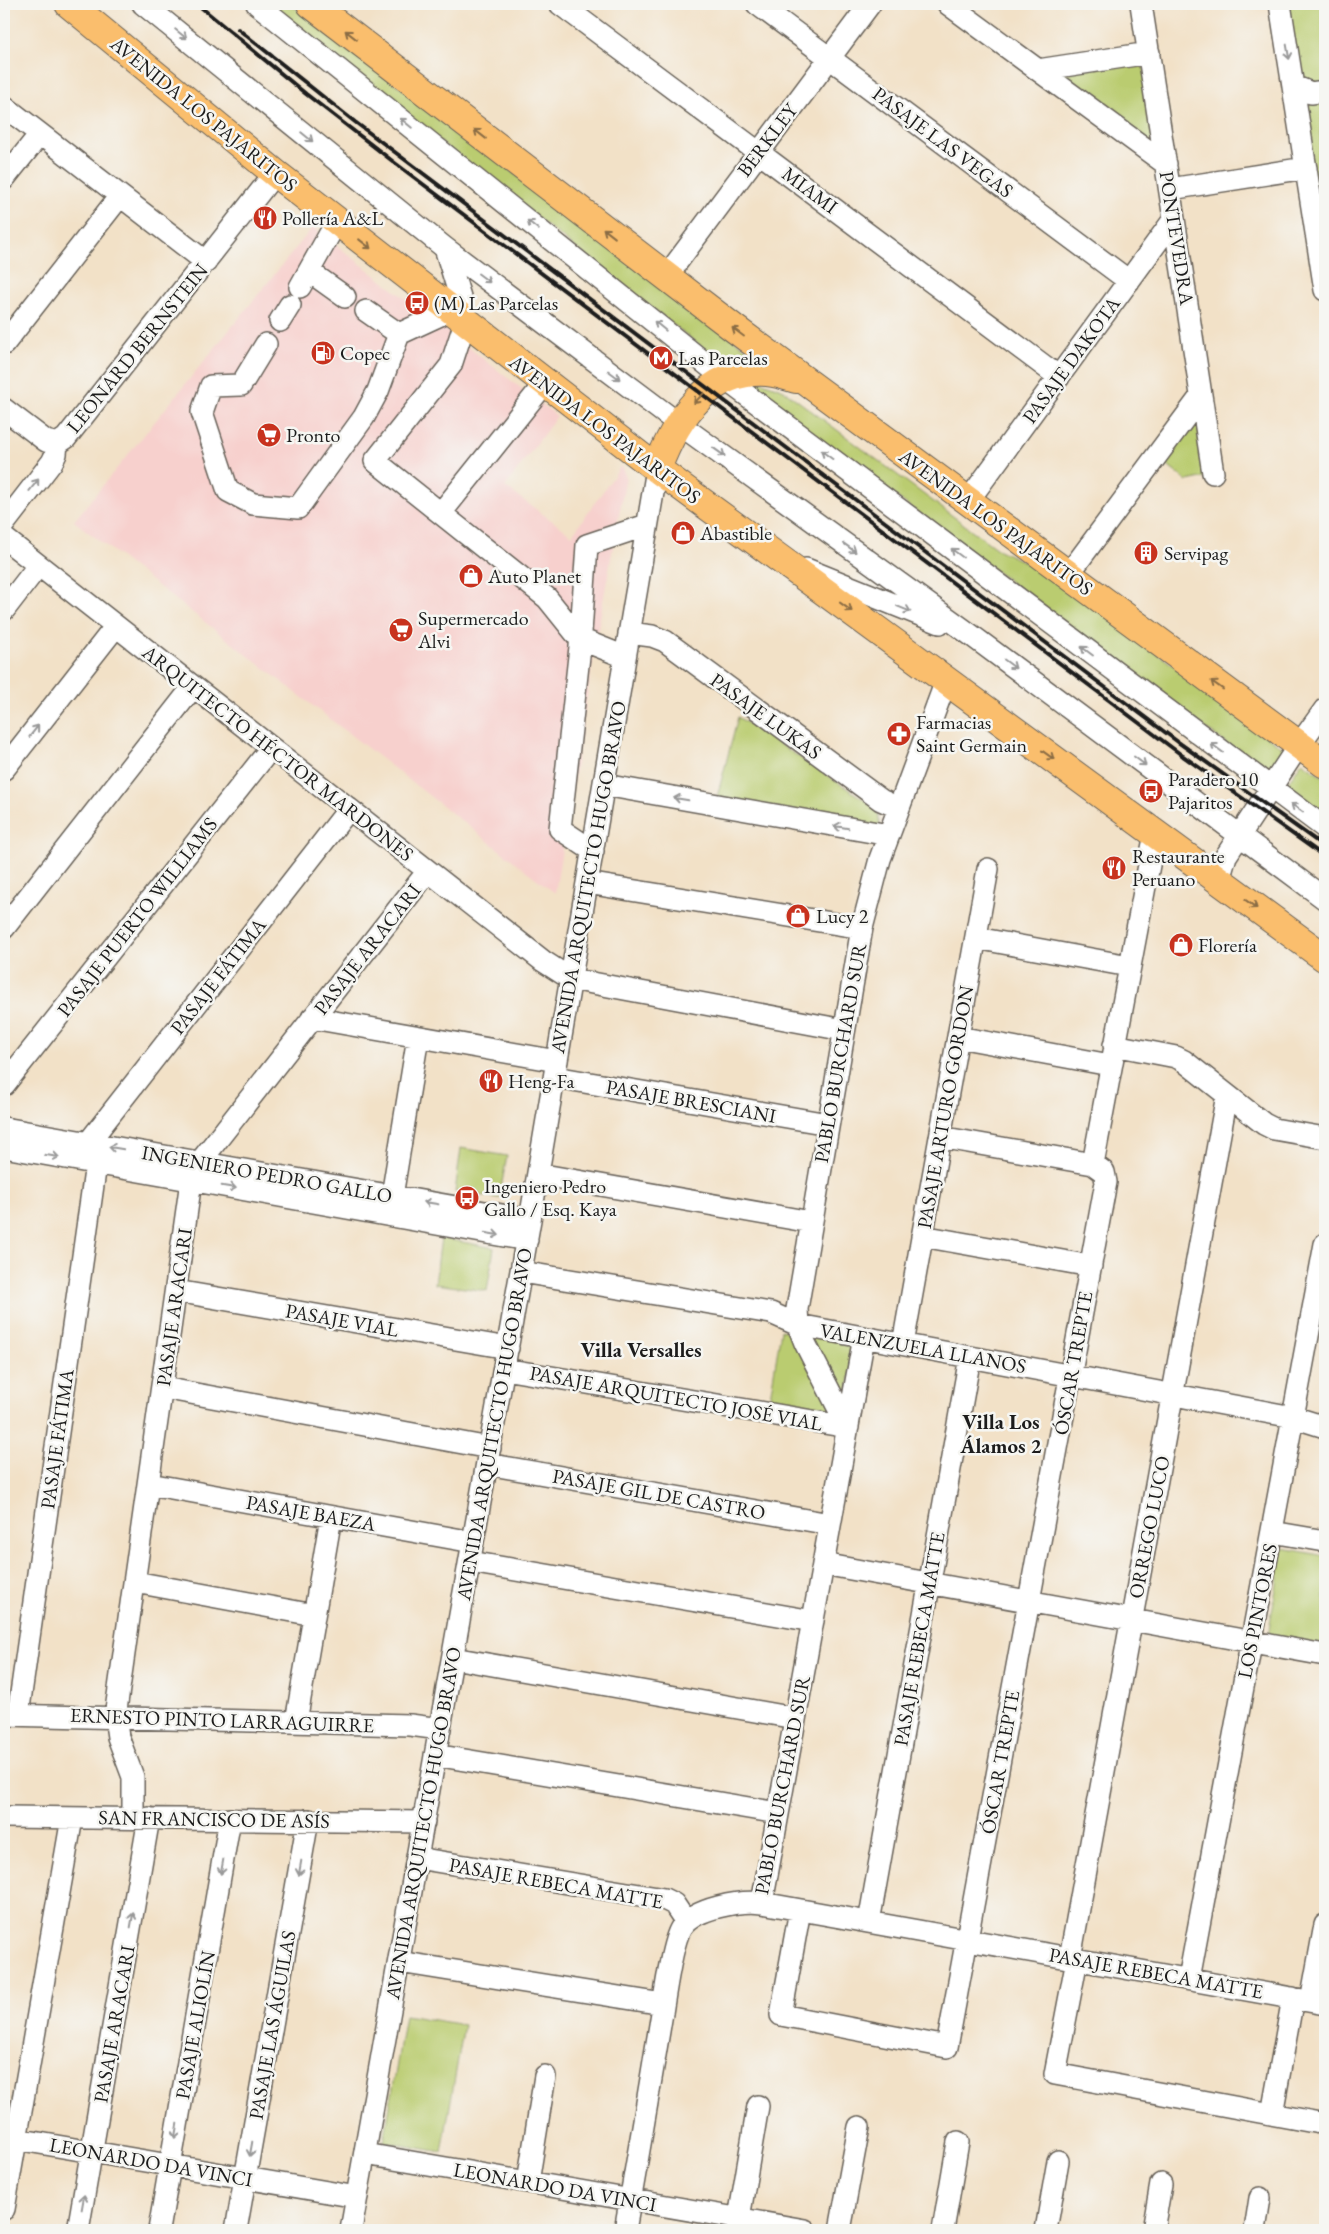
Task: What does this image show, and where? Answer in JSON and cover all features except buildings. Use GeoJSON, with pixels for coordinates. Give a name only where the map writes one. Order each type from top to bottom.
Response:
{"type":"FeatureCollection","features":[{"type":"Feature","properties":{"kind":"main road","name":"AVENIDA LOS PAJARITOS"},"geometry":{"type":"LineString","coordinates":[[69,4],[275,173],[657,469],[1325,958]]}},
{"type":"Feature","properties":{"kind":"main road","name":"AVENIDA LOS PAJARITOS"},"geometry":{"type":"LineString","coordinates":[[317,6],[666,277],[805,382],[1325,764]]}},
{"type":"Feature","properties":{"kind":"main road"},"geometry":{"type":"LineString","coordinates":[[657,469],[669,438],[679,424],[706,392],[725,379],[743,373],[768,372],[805,382]]}},
{"type":"Feature","properties":{"kind":"street"},"geometry":{"type":"LineString","coordinates":[[143,4],[445,248],[679,424],[971,635],[1325,899]]}},
{"type":"Feature","properties":{"kind":"street"},"geometry":{"type":"LineString","coordinates":[[257,4],[725,379],[1325,828]]}},
{"type":"Feature","properties":{"kind":"street","name":"MIAMI"},"geometry":{"type":"LineString","coordinates":[[560,4],[1059,377]]}},
{"type":"Feature","properties":{"kind":"street","name":"PASAJE LAS VEGAS"},"geometry":{"type":"LineString","coordinates":[[757,4],[830,56],[1129,281]]}},
{"type":"Feature","properties":{"kind":"street","name":"BERKLEY"},"geometry":{"type":"LineString","coordinates":[[666,277],[870,4]]}},
{"type":"Feature","properties":{"kind":"street"},"geometry":{"type":"LineString","coordinates":[[948,4],[1166,164]]}},
{"type":"Feature","properties":{"kind":"street","name":"PONTEVEDRA"},"geometry":{"type":"LineString","coordinates":[[1142,4],[1213,473]]}},
{"type":"Feature","properties":{"kind":"street"},"geometry":{"type":"LineString","coordinates":[[1280,4],[1325,290]]}},
{"type":"Feature","properties":{"kind":"street"},"geometry":{"type":"LineString","coordinates":[[1038,70],[1149,52]]}},
{"type":"Feature","properties":{"kind":"street"},"geometry":{"type":"LineString","coordinates":[[1294,86],[1312,93],[1325,91]]}},
{"type":"Feature","properties":{"kind":"street"},"geometry":{"type":"LineString","coordinates":[[4,106],[206,262]]}},
{"type":"Feature","properties":{"kind":"street"},"geometry":{"type":"LineString","coordinates":[[4,179],[40,134]]}},
{"type":"Feature","properties":{"kind":"street"},"geometry":{"type":"LineString","coordinates":[[1170,189],[1306,168]]}},
{"type":"Feature","properties":{"kind":"street","name":"LEONARD BERNSTEIN"},"geometry":{"type":"LineString","coordinates":[[4,524],[52,462],[56,454],[57,444],[66,438],[275,173]]}},
{"type":"Feature","properties":{"kind":"street"},"geometry":{"type":"LineString","coordinates":[[4,344],[120,196]]}},
{"type":"Feature","properties":{"kind":"street","name":"PASAJE DAKOTA"},"geometry":{"type":"LineString","coordinates":[[968,501],[1174,219]]}},
{"type":"Feature","properties":{"kind":"street"},"geometry":{"type":"LineString","coordinates":[[337,221],[295,296],[346,297]]}},
{"type":"Feature","properties":{"kind":"street"},"geometry":{"type":"LineString","coordinates":[[445,248],[461,300],[451,364],[375,461],[547,598],[580,640],[625,657]]}},
{"type":"Feature","properties":{"kind":"street"},"geometry":{"type":"LineString","coordinates":[[366,311],[398,334]]}},
{"type":"Feature","properties":{"kind":"street"},"geometry":{"type":"LineString","coordinates":[[398,334],[458,316]]}},
{"type":"Feature","properties":{"kind":"street"},"geometry":{"type":"LineString","coordinates":[[266,344],[241,385],[211,386],[202,412],[228,490],[253,504],[298,508],[364,417],[378,391],[398,334]]}},
{"type":"Feature","properties":{"kind":"street"},"geometry":{"type":"LineString","coordinates":[[441,513],[545,383]]}},
{"type":"Feature","properties":{"kind":"street"},"geometry":{"type":"LineString","coordinates":[[1068,575],[1201,396]]}},
{"type":"Feature","properties":{"kind":"street"},"geometry":{"type":"LineString","coordinates":[[4,408],[46,441],[57,444]]}},
{"type":"Feature","properties":{"kind":"street","name":"AVENIDA ARQUITECTO HUGO BRAVO"},"geometry":{"type":"LineString","coordinates":[[351,2230],[529,1230],[657,469]]}},
{"type":"Feature","properties":{"kind":"street"},"geometry":{"type":"LineString","coordinates":[[593,851],[560,829],[580,640],[587,545],[647,525]]}},
{"type":"Feature","properties":{"kind":"street","name":"ARQUITECTO HÉCTOR MARDONES"},"geometry":{"type":"LineString","coordinates":[[4,538],[542,961],[571,979],[844,1030]]}},
{"type":"Feature","properties":{"kind":"street"},"geometry":{"type":"LineString","coordinates":[[778,558],[971,635]]}},
{"type":"Feature","properties":{"kind":"street"},"geometry":{"type":"LineString","coordinates":[[4,610],[38,566]]}},
{"type":"Feature","properties":{"kind":"street"},"geometry":{"type":"LineString","coordinates":[[4,769],[116,626]]}},
{"type":"Feature","properties":{"kind":"street","name":"PASAJE LUKAS"},"geometry":{"type":"LineString","coordinates":[[629,632],[652,636],[664,642],[881,800],[899,808]]}},
{"type":"Feature","properties":{"kind":"street","name":"PABLO BURCHARD SUR"},"geometry":{"type":"LineString","coordinates":[[848,1427],[798,1325],[797,1309],[862,928],[873,884],[889,835],[946,681]]}},
{"type":"Feature","properties":{"kind":"street"},"geometry":{"type":"LineString","coordinates":[[4,928],[193,687]]}},
{"type":"Feature","properties":{"kind":"street"},"geometry":{"type":"LineString","coordinates":[[1219,880],[1226,856],[1239,835],[1325,709]]}},
{"type":"Feature","properties":{"kind":"street","name":"PASAJE PUERTO WILLIAMS"},"geometry":{"type":"LineString","coordinates":[[4,1085],[271,748]]}},
{"type":"Feature","properties":{"kind":"street"},"geometry":{"type":"LineString","coordinates":[[604,785],[889,835]]}},
{"type":"Feature","properties":{"kind":"street","name":"PASAJE FÁTIMA"},"geometry":{"type":"LineString","coordinates":[[88,1143],[349,809]]}},
{"type":"Feature","properties":{"kind":"street"},"geometry":{"type":"LineString","coordinates":[[940,1137],[1093,1164],[1155,833]]}},
{"type":"Feature","properties":{"kind":"street","name":"PASAJE ARTURO GORDON"},"geometry":{"type":"LineString","coordinates":[[903,1344],[988,869]]}},
{"type":"Feature","properties":{"kind":"street","name":"PASAJE ARACARI"},"geometry":{"type":"LineString","coordinates":[[78,2230],[92,2152],[141,1818],[133,1777],[118,1737],[115,1717],[176,1291],[195,1172],[312,1018],[428,871]]}},
{"type":"Feature","properties":{"kind":"street"},"geometry":{"type":"LineString","coordinates":[[587,883],[862,928]]}},
{"type":"Feature","properties":{"kind":"street"},"geometry":{"type":"LineString","coordinates":[[976,938],[1130,966]]}},
{"type":"Feature","properties":{"kind":"street","name":"PASAJE BRESCIANI"},"geometry":{"type":"LineString","coordinates":[[312,1018],[418,1037],[556,1069],[828,1124]]}},
{"type":"Feature","properties":{"kind":"street"},"geometry":{"type":"LineString","coordinates":[[392,1196],[418,1037]]}},
{"type":"Feature","properties":{"kind":"street"},"geometry":{"type":"LineString","coordinates":[[958,1037],[1112,1055],[1176,1057],[1264,1124],[1274,1129],[1325,1138]]}},
{"type":"Feature","properties":{"kind":"street","name":"ORREGO LUCO"},"geometry":{"type":"LineString","coordinates":[[1228,1096],[1131,1620],[1055,2074],[1272,2114]]}},
{"type":"Feature","properties":{"kind":"street","name":"INGENIERO PEDRO GALLO"},"geometry":{"type":"LineString","coordinates":[[4,1128],[88,1143],[195,1172],[529,1230]]}},
{"type":"Feature","properties":{"kind":"street","name":"INGENIERO PEDRO GALLO"},"geometry":{"type":"LineString","coordinates":[[4,1147],[96,1164],[195,1172],[392,1196],[529,1230]]}},
{"type":"Feature","properties":{"kind":"street","name":"PASAJE FÁTIMA"},"geometry":{"type":"LineString","coordinates":[[11,1715],[96,1164]]}},
{"type":"Feature","properties":{"kind":"street","name":"ÓSCAR TREPTE"},"geometry":{"type":"LineString","coordinates":[[800,1910],[781,2015],[948,2047],[1106,1182],[1104,1172],[1093,1164]]}},
{"type":"Feature","properties":{"kind":"street"},"geometry":{"type":"LineString","coordinates":[[538,1174],[811,1222]]}},
{"type":"Feature","properties":{"kind":"street"},"geometry":{"type":"LineString","coordinates":[[922,1236],[1091,1266]]}},
{"type":"Feature","properties":{"kind":"street","name":"LOS PINTORES"},"geometry":{"type":"LineString","coordinates":[[1188,1978],[1293,1417],[1319,1312],[1325,1244]]}},
{"type":"Feature","properties":{"kind":"street","name":"VALENZUELA LLANOS"},"geometry":{"type":"LineString","coordinates":[[521,1272],[771,1314],[798,1325],[1293,1417],[1325,1427]]}},
{"type":"Feature","properties":{"kind":"street","name":"PASAJE VIAL"},"geometry":{"type":"LineString","coordinates":[[176,1291],[506,1359]]}},
{"type":"Feature","properties":{"kind":"street","name":"PABLO BURCHARD SUR"},"geometry":{"type":"LineString","coordinates":[[686,1922],[701,1913],[738,1903],[762,1903],[864,1337]]}},
{"type":"Feature","properties":{"kind":"street","name":"PASAJE REBECA MATTE"},"geometry":{"type":"LineString","coordinates":[[869,1922],[970,1357]]}},
{"type":"Feature","properties":{"kind":"street","name":"PASAJE ARQUITECTO JOSÉ VIAL"},"geometry":{"type":"LineString","coordinates":[[506,1359],[848,1427]]}},
{"type":"Feature","properties":{"kind":"street","name":"PASAJE GIL DE CASTRO"},"geometry":{"type":"LineString","coordinates":[[163,1388],[830,1524]]}},
{"type":"Feature","properties":{"kind":"street","name":"PASAJE BAEZA"},"geometry":{"type":"LineString","coordinates":[[149,1484],[331,1517],[472,1552],[813,1621]]}},
{"type":"Feature","properties":{"kind":"street"},"geometry":{"type":"LineString","coordinates":[[296,1722],[331,1517]]}},
{"type":"Feature","properties":{"kind":"street"},"geometry":{"type":"LineString","coordinates":[[1272,1532],[1325,1541]]}},
{"type":"Feature","properties":{"kind":"street"},"geometry":{"type":"LineString","coordinates":[[823,1564],[1325,1655]]}},
{"type":"Feature","properties":{"kind":"street"},"geometry":{"type":"LineString","coordinates":[[135,1582],[314,1615]]}},
{"type":"Feature","properties":{"kind":"street"},"geometry":{"type":"LineString","coordinates":[[453,1658],[795,1718]]}},
{"type":"Feature","properties":{"kind":"street","name":"ERNESTO PINTO LARRAGUIRRE"},"geometry":{"type":"LineString","coordinates":[[11,1715],[410,1725],[440,1729]]}},
{"type":"Feature","properties":{"kind":"street"},"geometry":{"type":"LineString","coordinates":[[435,1756],[778,1813]]}},
{"type":"Feature","properties":{"kind":"street","name":"SAN FRANCISCO DE ASÍS"},"geometry":{"type":"LineString","coordinates":[[4,1816],[424,1822]]}},
{"type":"Feature","properties":{"kind":"street"},"geometry":{"type":"LineString","coordinates":[[4,2209],[10,2139],[72,1818]]}},
{"type":"Feature","properties":{"kind":"street","name":"PASAJE ALIOLÍN"},"geometry":{"type":"LineString","coordinates":[[159,2230],[230,1819]]}},
{"type":"Feature","properties":{"kind":"street","name":"PASAJE LAS ÁGUILAS"},"geometry":{"type":"LineString","coordinates":[[236,2230],[308,1820]]}},
{"type":"Feature","properties":{"kind":"street","name":"PASAJE REBECA MATTE"},"geometry":{"type":"LineString","coordinates":[[417,1858],[664,1899],[674,1904],[686,1922]]}},
{"type":"Feature","properties":{"kind":"street","name":"PASAJE REBECA MATTE"},"geometry":{"type":"LineString","coordinates":[[762,1903],[1310,2001]]}},
{"type":"Feature","properties":{"kind":"street"},"geometry":{"type":"LineString","coordinates":[[625,2230],[677,1937],[686,1922]]}},
{"type":"Feature","properties":{"kind":"street"},"geometry":{"type":"LineString","coordinates":[[1325,1925],[1310,2001],[1272,2114],[1325,2124]]}},
{"type":"Feature","properties":{"kind":"street"},"geometry":{"type":"LineString","coordinates":[[399,1962],[664,2004]]}},
{"type":"Feature","properties":{"kind":"street"},"geometry":{"type":"LineString","coordinates":[[528,2182],[545,2076]]}},
{"type":"Feature","properties":{"kind":"street"},"geometry":{"type":"LineString","coordinates":[[738,2225],[758,2106]]}},
{"type":"Feature","properties":{"kind":"street"},"geometry":{"type":"LineString","coordinates":[[840,2230],[859,2126]]}},
{"type":"Feature","properties":{"kind":"street","name":"LEONARDO DA VINCI"},"geometry":{"type":"LineString","coordinates":[[10,2139],[357,2197]]}},
{"type":"Feature","properties":{"kind":"street"},"geometry":{"type":"LineString","coordinates":[[943,2230],[958,2142]]}},
{"type":"Feature","properties":{"kind":"street","name":"LEONARDO DA VINCI"},"geometry":{"type":"LineString","coordinates":[[365,2154],[630,2200],[738,2225],[805,2230]]}},
{"type":"Feature","properties":{"kind":"street"},"geometry":{"type":"LineString","coordinates":[[1046,2230],[1058,2161]]}},
{"type":"Feature","properties":{"kind":"street"},"geometry":{"type":"LineString","coordinates":[[1153,2230],[1161,2184]]}},
{"type":"Feature","properties":{"kind":"street"},"geometry":{"type":"LineString","coordinates":[[1254,2230],[1260,2198]]}},
{"type":"Feature","properties":{"kind":"shaded area"},"geometry":{"type":"Polygon","coordinates":[[[313,227],[557,416],[505,487],[572,535],[621,466],[626,477],[598,629],[555,893],[74,521],[313,227]]]}},
{"type":"Feature","properties":{"kind":"green space"},"geometry":{"type":"Polygon","coordinates":[[[265,4],[290,4],[766,364],[726,366],[265,4]]]}},
{"type":"Feature","properties":{"kind":"green space"},"geometry":{"type":"Polygon","coordinates":[[[1288,4],[1325,4],[1325,102],[1320,133],[1325,175],[1325,256],[1288,4]]]}},
{"type":"Feature","properties":{"kind":"green space"},"geometry":{"type":"Polygon","coordinates":[[[1143,61],[1156,147],[1057,73],[1143,61]]]}},
{"type":"Feature","properties":{"kind":"green space"},"geometry":{"type":"Polygon","coordinates":[[[760,381],[782,389],[997,549],[1056,577],[1284,749],[1267,774],[746,384],[760,381]]]}},
{"type":"Feature","properties":{"kind":"green space"},"geometry":{"type":"Polygon","coordinates":[[[1197,409],[1206,477],[1187,481],[1161,461],[1197,409]]]}},
{"type":"Feature","properties":{"kind":"green space"},"geometry":{"type":"Polygon","coordinates":[[[738,717],[877,808],[880,826],[717,797],[738,717]]]}},
{"type":"Feature","properties":{"kind":"green space"},"geometry":{"type":"Polygon","coordinates":[[[1302,762],[1325,778],[1325,819],[1283,790],[1302,762]]]}},
{"type":"Feature","properties":{"kind":"green space"},"geometry":{"type":"Polygon","coordinates":[[[461,1148],[507,1156],[499,1198],[455,1192],[461,1148]]]}},
{"type":"Feature","properties":{"kind":"green space"},"geometry":{"type":"Polygon","coordinates":[[[441,1238],[494,1248],[487,1291],[435,1284],[441,1238]]]}},
{"type":"Feature","properties":{"kind":"green space"},"geometry":{"type":"Polygon","coordinates":[[[781,1330],[798,1334],[838,1418],[768,1410],[781,1330]]]}},
{"type":"Feature","properties":{"kind":"green space"},"geometry":{"type":"Polygon","coordinates":[[[807,1333],[856,1341],[845,1408],[807,1333]]]}},
{"type":"Feature","properties":{"kind":"green space"},"geometry":{"type":"Polygon","coordinates":[[[1283,1548],[1325,1556],[1325,1646],[1268,1636],[1283,1548]]]}},
{"type":"Feature","properties":{"kind":"green space"},"geometry":{"type":"Polygon","coordinates":[[[405,2015],[464,2025],[442,2152],[384,2142],[405,2015]]]}},
{"type":"Feature","properties":{"kind":"railway"},"geometry":{"type":"LineString","coordinates":[[197,4],[306,94],[395,163],[1183,756],[1325,857]]}},
{"type":"Feature","properties":{"kind":"railway"},"geometry":{"type":"LineString","coordinates":[[238,29],[355,122],[861,504],[1178,742],[1325,847]]}},
{"type":"Feature","properties":{"kind":"place","name":"Pollería A&L"},"geometry":{"type":"Point","coordinates":[265,218]}},
{"type":"Feature","properties":{"kind":"place","name":"(M) Las Parcelas"},"geometry":{"type":"Point","coordinates":[417,303]}},
{"type":"Feature","properties":{"kind":"place","name":"Copec"},"geometry":{"type":"Point","coordinates":[323,353]}},
{"type":"Feature","properties":{"kind":"place","name":"Las Parcelas"},"geometry":{"type":"Point","coordinates":[661,358]}},
{"type":"Feature","properties":{"kind":"place","name":"Pronto"},"geometry":{"type":"Point","coordinates":[269,435]}},
{"type":"Feature","properties":{"kind":"place","name":"Abastible"},"geometry":{"type":"Point","coordinates":[683,533]}},
{"type":"Feature","properties":{"kind":"place","name":"Servipag"},"geometry":{"type":"Point","coordinates":[1146,553]}},
{"type":"Feature","properties":{"kind":"place","name":"Auto Planet"},"geometry":{"type":"Point","coordinates":[471,576]}},
{"type":"Feature","properties":{"kind":"place","name":"Supermercado Alvi"},"geometry":{"type":"Point","coordinates":[401,630]}},
{"type":"Feature","properties":{"kind":"place","name":"Farmacias Saint Germain"},"geometry":{"type":"Point","coordinates":[899,734]}},
{"type":"Feature","properties":{"kind":"place","name":"Paradero 10 Pajaritos"},"geometry":{"type":"Point","coordinates":[1151,791]}},
{"type":"Feature","properties":{"kind":"place","name":"Restaurante Peruano"},"geometry":{"type":"Point","coordinates":[1114,868]}},
{"type":"Feature","properties":{"kind":"place","name":"Lucy 2"},"geometry":{"type":"Point","coordinates":[798,916]}},
{"type":"Feature","properties":{"kind":"place","name":"Florería"},"geometry":{"type":"Point","coordinates":[1181,945]}},
{"type":"Feature","properties":{"kind":"place","name":"Heng-Fa"},"geometry":{"type":"Point","coordinates":[491,1081]}},
{"type":"Feature","properties":{"kind":"place","name":"Ingeniero Pedro Gallo / Esq. Kaya"},"geometry":{"type":"Point","coordinates":[467,1198]}},
{"type":"Feature","properties":{"kind":"district","name":"Villa Versalles"},"geometry":{"type":"Point","coordinates":[641,1350]}},
{"type":"Feature","properties":{"kind":"district","name":"Villa Los Álamos 2"},"geometry":{"type":"Point","coordinates":[1001,1434]}}]}
